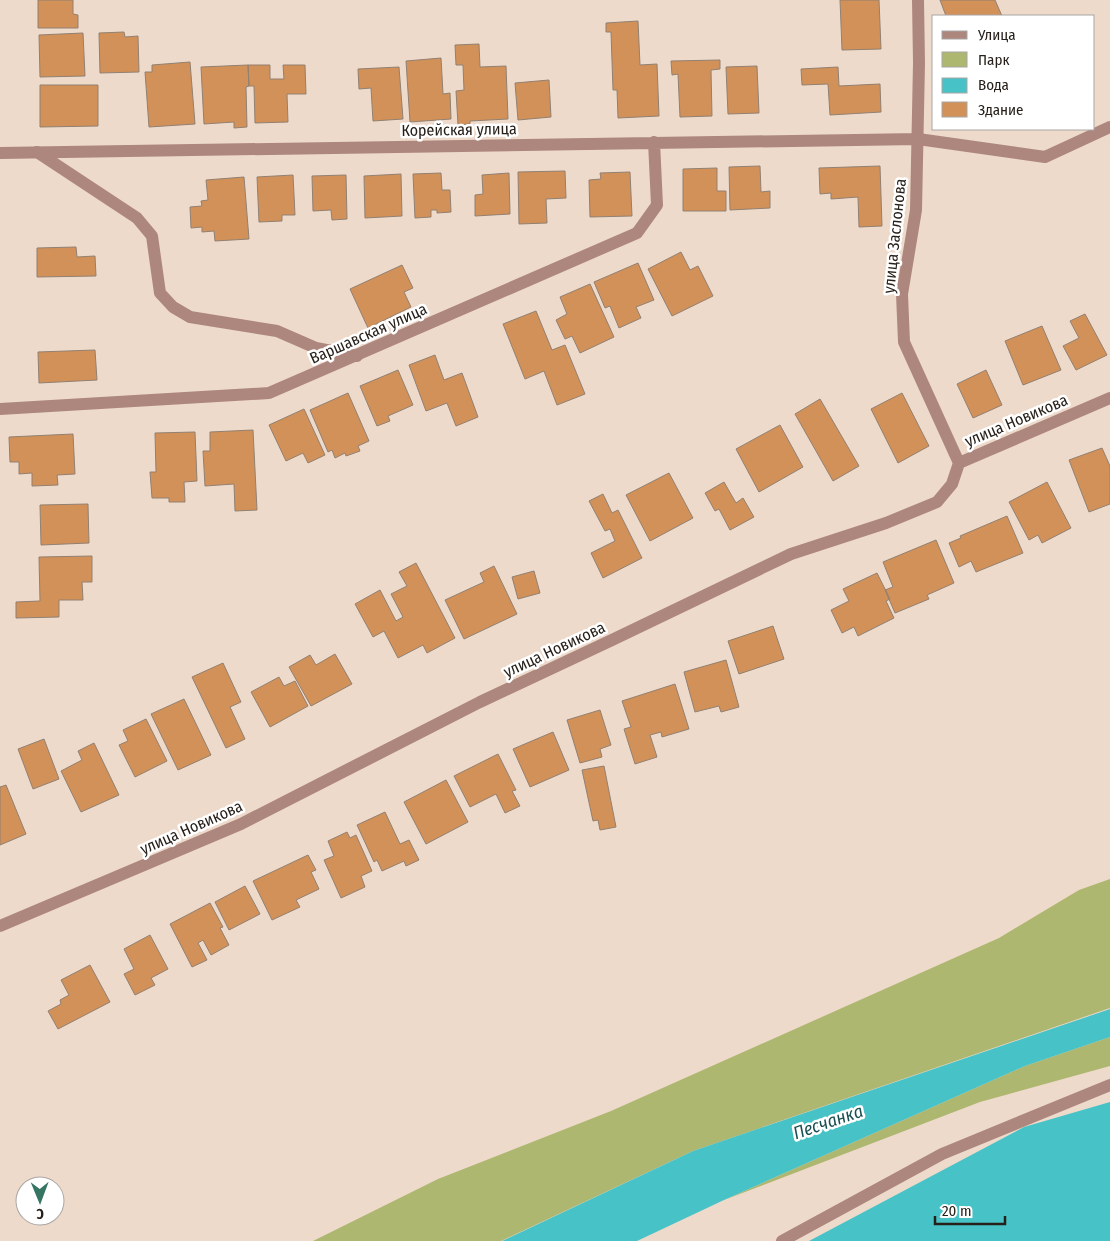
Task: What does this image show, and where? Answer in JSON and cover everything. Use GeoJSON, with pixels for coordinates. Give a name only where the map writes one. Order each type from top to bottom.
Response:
{"type":"FeatureCollection","features":[{"type":"Feature","properties":{"kind":"street","name":"улица Заслонова"},"geometry":{"type":"LineString","coordinates":[[918,0],[919,63],[916,210],[902,294],[904,342],[959,463]]}},
{"type":"Feature","properties":{"kind":"street","name":"Корейская улица"},"geometry":{"type":"LineString","coordinates":[[0,153],[918,139],[1045,157],[1110,127]]}},
{"type":"Feature","properties":{"kind":"street","name":"Варшавская улица"},"geometry":{"type":"LineString","coordinates":[[0,409],[269,394],[637,233],[657,205],[654,142]]}},
{"type":"Feature","properties":{"kind":"street"},"geometry":{"type":"LineString","coordinates":[[37,152],[138,218],[152,236],[160,293],[173,307],[190,317],[277,331],[316,348],[356,356]]}},
{"type":"Feature","properties":{"kind":"street","name":"улица Новикова"},"geometry":{"type":"LineString","coordinates":[[0,926],[241,824],[480,702],[791,554],[886,523],[937,502],[952,484],[959,463],[1110,398]]}},
{"type":"Feature","properties":{"kind":"street"},"geometry":{"type":"LineString","coordinates":[[782,1241],[942,1154],[1110,1085]]}},
{"type":"Feature","properties":{"kind":"green space"},"geometry":{"type":"Polygon","coordinates":[[[1110,879],[1110,1008],[693,1151],[501,1241],[313,1241],[438,1179],[611,1111],[999,938],[1079,890],[1110,879]]]}},
{"type":"Feature","properties":{"kind":"green space"},"geometry":{"type":"Polygon","coordinates":[[[1110,1037],[1110,1066],[980,1102],[724,1200],[1025,1066],[1110,1037]]]}},
{"type":"Feature","properties":{"kind":"water","name":"Песчанка"},"geometry":{"type":"Polygon","coordinates":[[[1110,1009],[1110,1037],[1025,1066],[724,1200],[637,1241],[502,1241],[693,1151],[1110,1009]]]}},
{"type":"Feature","properties":{"kind":"water"},"geometry":{"type":"Polygon","coordinates":[[[1110,1102],[1110,1241],[809,1241],[1024,1127],[1110,1102]]]}},
{"type":"Feature","properties":{"kind":"building"},"geometry":{"type":"Polygon","coordinates":[[[38,0],[73,0],[73,14],[78,15],[78,28],[38,28],[38,0]]]}},
{"type":"Feature","properties":{"kind":"building"},"geometry":{"type":"Polygon","coordinates":[[[840,0],[879,0],[881,49],[842,50],[840,0]]]}},
{"type":"Feature","properties":{"kind":"building"},"geometry":{"type":"Polygon","coordinates":[[[940,0],[995,0],[1002,15],[946,15],[940,0]]]}},
{"type":"Feature","properties":{"kind":"building"},"geometry":{"type":"Polygon","coordinates":[[[638,21],[640,65],[657,64],[659,116],[618,118],[617,90],[613,90],[611,32],[606,32],[606,23],[638,21]]]}},
{"type":"Feature","properties":{"kind":"building"},"geometry":{"type":"Polygon","coordinates":[[[124,32],[125,37],[138,36],[139,72],[100,73],[99,33],[124,32]]]}},
{"type":"Feature","properties":{"kind":"building"},"geometry":{"type":"Polygon","coordinates":[[[83,33],[85,76],[40,77],[39,35],[83,33]]]}},
{"type":"Feature","properties":{"kind":"building"},"geometry":{"type":"Polygon","coordinates":[[[479,44],[480,67],[506,66],[508,119],[470,121],[470,124],[458,125],[456,91],[464,90],[463,65],[456,65],[455,45],[479,44]]]}},
{"type":"Feature","properties":{"kind":"building"},"geometry":{"type":"Polygon","coordinates":[[[441,58],[443,94],[450,93],[451,119],[410,122],[406,61],[441,58]]]}},
{"type":"Feature","properties":{"kind":"building"},"geometry":{"type":"Polygon","coordinates":[[[720,60],[720,69],[711,70],[712,116],[680,117],[678,74],[672,75],[671,61],[720,60]]]}},
{"type":"Feature","properties":{"kind":"building"},"geometry":{"type":"Polygon","coordinates":[[[190,62],[195,124],[149,127],[145,72],[152,72],[152,65],[190,62]]]}},
{"type":"Feature","properties":{"kind":"building"},"geometry":{"type":"Polygon","coordinates":[[[248,65],[270,65],[270,79],[284,79],[283,65],[305,65],[306,94],[287,94],[288,122],[255,123],[254,86],[249,86],[248,65]]]}},
{"type":"Feature","properties":{"kind":"building"},"geometry":{"type":"Polygon","coordinates":[[[248,65],[249,86],[246,87],[247,127],[234,128],[234,122],[204,124],[201,67],[248,65]]]}},
{"type":"Feature","properties":{"kind":"building"},"geometry":{"type":"Polygon","coordinates":[[[757,66],[759,113],[728,114],[726,67],[757,66]]]}},
{"type":"Feature","properties":{"kind":"building"},"geometry":{"type":"Polygon","coordinates":[[[399,67],[403,119],[373,121],[371,88],[359,89],[358,69],[399,67]]]}},
{"type":"Feature","properties":{"kind":"building"},"geometry":{"type":"Polygon","coordinates":[[[838,67],[839,86],[880,84],[881,112],[830,115],[828,84],[802,85],[801,69],[838,67]]]}},
{"type":"Feature","properties":{"kind":"building"},"geometry":{"type":"Polygon","coordinates":[[[549,80],[551,117],[518,120],[515,83],[549,80]]]}},
{"type":"Feature","properties":{"kind":"building"},"geometry":{"type":"Polygon","coordinates":[[[40,85],[98,85],[98,126],[40,127],[40,85]]]}},
{"type":"Feature","properties":{"kind":"building"},"geometry":{"type":"Polygon","coordinates":[[[760,166],[761,192],[770,191],[770,208],[730,210],[729,167],[760,166]]]}},
{"type":"Feature","properties":{"kind":"building"},"geometry":{"type":"Polygon","coordinates":[[[880,166],[882,226],[859,227],[858,197],[831,199],[831,193],[820,194],[819,168],[880,166]]]}},
{"type":"Feature","properties":{"kind":"building"},"geometry":{"type":"Polygon","coordinates":[[[717,168],[717,191],[726,191],[726,211],[683,211],[683,169],[717,168]]]}},
{"type":"Feature","properties":{"kind":"building"},"geometry":{"type":"Polygon","coordinates":[[[565,171],[566,198],[546,199],[547,223],[519,224],[518,172],[565,171]]]}},
{"type":"Feature","properties":{"kind":"building"},"geometry":{"type":"Polygon","coordinates":[[[630,172],[632,216],[590,217],[589,180],[601,179],[600,173],[630,172]]]}},
{"type":"Feature","properties":{"kind":"building"},"geometry":{"type":"Polygon","coordinates":[[[441,173],[442,190],[450,190],[451,212],[437,213],[437,210],[431,210],[431,217],[415,218],[413,174],[441,173]]]}},
{"type":"Feature","properties":{"kind":"building"},"geometry":{"type":"Polygon","coordinates":[[[509,173],[510,214],[475,216],[475,195],[483,194],[482,175],[509,173]]]}},
{"type":"Feature","properties":{"kind":"building"},"geometry":{"type":"Polygon","coordinates":[[[401,174],[402,216],[365,218],[364,176],[401,174]]]}},
{"type":"Feature","properties":{"kind":"building"},"geometry":{"type":"Polygon","coordinates":[[[293,175],[295,215],[282,215],[282,221],[259,222],[257,177],[293,175]]]}},
{"type":"Feature","properties":{"kind":"building"},"geometry":{"type":"Polygon","coordinates":[[[346,175],[347,219],[332,220],[331,210],[313,211],[312,176],[346,175]]]}},
{"type":"Feature","properties":{"kind":"building"},"geometry":{"type":"Polygon","coordinates":[[[244,177],[249,239],[215,241],[214,231],[202,232],[202,227],[191,228],[190,207],[202,206],[201,201],[208,200],[206,180],[244,177]]]}},
{"type":"Feature","properties":{"kind":"building"},"geometry":{"type":"Polygon","coordinates":[[[76,247],[77,257],[95,256],[96,276],[37,277],[37,248],[76,247]]]}},
{"type":"Feature","properties":{"kind":"building"},"geometry":{"type":"Polygon","coordinates":[[[681,252],[690,270],[698,266],[713,296],[672,316],[648,269],[681,252]]]}},
{"type":"Feature","properties":{"kind":"building"},"geometry":{"type":"Polygon","coordinates":[[[638,263],[654,300],[636,307],[641,318],[619,328],[610,306],[605,308],[594,282],[638,263]]]}},
{"type":"Feature","properties":{"kind":"building"},"geometry":{"type":"Polygon","coordinates":[[[402,265],[413,288],[404,292],[411,307],[368,328],[350,289],[402,265]]]}},
{"type":"Feature","properties":{"kind":"building"},"geometry":{"type":"Polygon","coordinates":[[[590,284],[614,337],[580,353],[572,336],[565,339],[556,320],[567,314],[560,297],[590,284]]]}},
{"type":"Feature","properties":{"kind":"building"},"geometry":{"type":"Polygon","coordinates":[[[536,311],[552,350],[565,345],[585,394],[557,405],[544,371],[525,379],[503,324],[536,311]]]}},
{"type":"Feature","properties":{"kind":"building"},"geometry":{"type":"Polygon","coordinates":[[[1085,314],[1107,355],[1076,370],[1063,346],[1079,338],[1070,321],[1085,314]]]}},
{"type":"Feature","properties":{"kind":"building"},"geometry":{"type":"Polygon","coordinates":[[[1042,326],[1061,370],[1023,385],[1005,341],[1042,326]]]}},
{"type":"Feature","properties":{"kind":"building"},"geometry":{"type":"Polygon","coordinates":[[[95,350],[97,380],[39,383],[38,352],[95,350]]]}},
{"type":"Feature","properties":{"kind":"building"},"geometry":{"type":"Polygon","coordinates":[[[435,355],[444,380],[462,373],[478,417],[456,426],[447,403],[426,411],[409,365],[435,355]]]}},
{"type":"Feature","properties":{"kind":"building"},"geometry":{"type":"Polygon","coordinates":[[[398,370],[413,405],[388,416],[390,421],[377,426],[360,386],[398,370]]]}},
{"type":"Feature","properties":{"kind":"building"},"geometry":{"type":"Polygon","coordinates":[[[986,370],[1002,405],[973,418],[957,384],[986,370]]]}},
{"type":"Feature","properties":{"kind":"building"},"geometry":{"type":"Polygon","coordinates":[[[348,393],[369,441],[358,446],[360,451],[346,456],[345,453],[335,458],[332,450],[328,452],[310,410],[348,393]]]}},
{"type":"Feature","properties":{"kind":"building"},"geometry":{"type":"Polygon","coordinates":[[[902,393],[929,446],[898,463],[871,409],[902,393]]]}},
{"type":"Feature","properties":{"kind":"building"},"geometry":{"type":"Polygon","coordinates":[[[820,399],[859,466],[833,481],[795,414],[820,399]]]}},
{"type":"Feature","properties":{"kind":"building"},"geometry":{"type":"Polygon","coordinates":[[[304,409],[325,455],[308,463],[303,453],[286,461],[269,425],[304,409]]]}},
{"type":"Feature","properties":{"kind":"building"},"geometry":{"type":"Polygon","coordinates":[[[780,425],[803,467],[759,492],[736,449],[780,425]]]}},
{"type":"Feature","properties":{"kind":"building"},"geometry":{"type":"Polygon","coordinates":[[[253,430],[257,510],[235,511],[234,484],[205,486],[203,451],[210,451],[210,432],[253,430]]]}},
{"type":"Feature","properties":{"kind":"building"},"geometry":{"type":"Polygon","coordinates":[[[195,432],[197,481],[184,482],[185,502],[169,502],[169,498],[152,498],[150,472],[156,472],[155,433],[195,432]]]}},
{"type":"Feature","properties":{"kind":"building"},"geometry":{"type":"Polygon","coordinates":[[[73,434],[75,474],[57,475],[58,485],[32,486],[32,473],[19,474],[19,462],[10,462],[9,437],[73,434]]]}},
{"type":"Feature","properties":{"kind":"building"},"geometry":{"type":"Polygon","coordinates":[[[1102,448],[1110,466],[1110,504],[1089,512],[1069,460],[1102,448]]]}},
{"type":"Feature","properties":{"kind":"building"},"geometry":{"type":"Polygon","coordinates":[[[669,473],[693,518],[650,541],[626,495],[669,473]]]}},
{"type":"Feature","properties":{"kind":"building"},"geometry":{"type":"Polygon","coordinates":[[[724,482],[736,503],[743,498],[754,517],[730,530],[719,509],[715,511],[705,493],[724,482]]]}},
{"type":"Feature","properties":{"kind":"building"},"geometry":{"type":"Polygon","coordinates":[[[1047,482],[1071,528],[1042,543],[1038,535],[1029,540],[1009,502],[1047,482]]]}},
{"type":"Feature","properties":{"kind":"building"},"geometry":{"type":"Polygon","coordinates":[[[603,494],[612,513],[618,510],[642,558],[603,578],[591,553],[615,541],[610,529],[605,531],[589,501],[603,494]]]}},
{"type":"Feature","properties":{"kind":"building"},"geometry":{"type":"Polygon","coordinates":[[[88,504],[89,543],[41,545],[40,505],[88,504]]]}},
{"type":"Feature","properties":{"kind":"building"},"geometry":{"type":"Polygon","coordinates":[[[1007,516],[1023,553],[976,572],[971,561],[959,567],[949,543],[961,538],[960,536],[1007,516]]]}},
{"type":"Feature","properties":{"kind":"building"},"geometry":{"type":"Polygon","coordinates":[[[936,540],[954,583],[927,595],[929,599],[895,613],[885,590],[893,587],[883,562],[936,540]]]}},
{"type":"Feature","properties":{"kind":"building"},"geometry":{"type":"Polygon","coordinates":[[[92,556],[92,582],[82,582],[83,600],[59,600],[59,617],[16,618],[16,602],[40,601],[39,557],[92,556]]]}},
{"type":"Feature","properties":{"kind":"building"},"geometry":{"type":"Polygon","coordinates":[[[416,563],[455,638],[427,653],[423,645],[398,658],[384,631],[373,637],[355,604],[380,590],[396,621],[403,617],[391,594],[407,586],[399,572],[416,563]]]}},
{"type":"Feature","properties":{"kind":"building"},"geometry":{"type":"Polygon","coordinates":[[[494,566],[517,614],[464,639],[445,600],[484,582],[480,573],[494,566]]]}},
{"type":"Feature","properties":{"kind":"building"},"geometry":{"type":"Polygon","coordinates":[[[534,571],[540,593],[518,599],[512,577],[534,571]]]}},
{"type":"Feature","properties":{"kind":"building"},"geometry":{"type":"Polygon","coordinates":[[[877,573],[890,599],[886,601],[894,618],[858,636],[854,627],[842,633],[831,610],[849,601],[843,589],[877,573]]]}},
{"type":"Feature","properties":{"kind":"building"},"geometry":{"type":"Polygon","coordinates":[[[773,626],[784,659],[739,674],[728,641],[773,626]]]}},
{"type":"Feature","properties":{"kind":"building"},"geometry":{"type":"Polygon","coordinates":[[[335,654],[352,684],[311,706],[289,667],[310,655],[316,665],[335,654]]]}},
{"type":"Feature","properties":{"kind":"building"},"geometry":{"type":"Polygon","coordinates":[[[726,660],[739,707],[721,712],[719,706],[695,712],[684,672],[726,660]]]}},
{"type":"Feature","properties":{"kind":"building"},"geometry":{"type":"Polygon","coordinates":[[[223,663],[241,702],[230,707],[245,739],[226,748],[192,677],[223,663]]]}},
{"type":"Feature","properties":{"kind":"building"},"geometry":{"type":"Polygon","coordinates":[[[279,677],[284,686],[295,681],[308,706],[270,727],[251,692],[279,677]]]}},
{"type":"Feature","properties":{"kind":"building"},"geometry":{"type":"Polygon","coordinates":[[[675,684],[689,729],[662,737],[661,732],[650,735],[657,757],[635,764],[624,729],[631,727],[622,701],[675,684]]]}},
{"type":"Feature","properties":{"kind":"building"},"geometry":{"type":"Polygon","coordinates":[[[184,699],[211,755],[178,770],[151,714],[184,699]]]}},
{"type":"Feature","properties":{"kind":"building"},"geometry":{"type":"Polygon","coordinates":[[[600,710],[611,745],[600,749],[602,757],[580,763],[567,720],[600,710]]]}},
{"type":"Feature","properties":{"kind":"building"},"geometry":{"type":"Polygon","coordinates":[[[146,719],[167,761],[135,777],[119,745],[128,741],[123,730],[146,719]]]}},
{"type":"Feature","properties":{"kind":"building"},"geometry":{"type":"Polygon","coordinates":[[[553,732],[569,770],[530,787],[513,749],[553,732]]]}},
{"type":"Feature","properties":{"kind":"building"},"geometry":{"type":"Polygon","coordinates":[[[44,739],[59,779],[33,789],[18,749],[44,739]]]}},
{"type":"Feature","properties":{"kind":"building"},"geometry":{"type":"Polygon","coordinates":[[[94,743],[119,795],[81,812],[61,771],[82,760],[78,751],[94,743]]]}},
{"type":"Feature","properties":{"kind":"building"},"geometry":{"type":"Polygon","coordinates":[[[498,754],[516,790],[512,791],[520,806],[505,813],[496,794],[470,807],[454,776],[498,754]]]}},
{"type":"Feature","properties":{"kind":"building"},"geometry":{"type":"Polygon","coordinates":[[[604,766],[616,827],[600,830],[598,820],[593,821],[582,770],[604,766]]]}},
{"type":"Feature","properties":{"kind":"building"},"geometry":{"type":"Polygon","coordinates":[[[446,780],[468,822],[426,844],[404,802],[446,780]]]}},
{"type":"Feature","properties":{"kind":"building"},"geometry":{"type":"Polygon","coordinates":[[[6,785],[26,834],[0,845],[0,787],[6,785]]]}},
{"type":"Feature","properties":{"kind":"building"},"geometry":{"type":"Polygon","coordinates":[[[385,812],[400,844],[409,840],[419,860],[406,866],[404,861],[382,871],[377,860],[374,862],[357,825],[385,812]]]}},
{"type":"Feature","properties":{"kind":"building"},"geometry":{"type":"Polygon","coordinates":[[[347,832],[350,838],[356,835],[372,871],[361,876],[365,887],[341,898],[324,860],[334,856],[328,841],[347,832]]]}},
{"type":"Feature","properties":{"kind":"building"},"geometry":{"type":"Polygon","coordinates":[[[308,855],[316,870],[311,872],[319,889],[296,900],[300,907],[272,920],[253,881],[308,855]]]}},
{"type":"Feature","properties":{"kind":"building"},"geometry":{"type":"Polygon","coordinates":[[[245,886],[260,914],[229,930],[215,902],[245,886]]]}},
{"type":"Feature","properties":{"kind":"building"},"geometry":{"type":"Polygon","coordinates":[[[210,903],[223,927],[220,928],[229,945],[211,955],[203,940],[198,943],[207,960],[192,967],[170,924],[210,903]]]}},
{"type":"Feature","properties":{"kind":"building"},"geometry":{"type":"Polygon","coordinates":[[[150,935],[168,969],[151,978],[155,985],[135,995],[124,974],[134,969],[124,949],[150,935]]]}},
{"type":"Feature","properties":{"kind":"building"},"geometry":{"type":"Polygon","coordinates":[[[90,965],[110,1002],[58,1029],[48,1011],[61,1004],[60,1000],[69,995],[61,980],[90,965]]]}}]}
